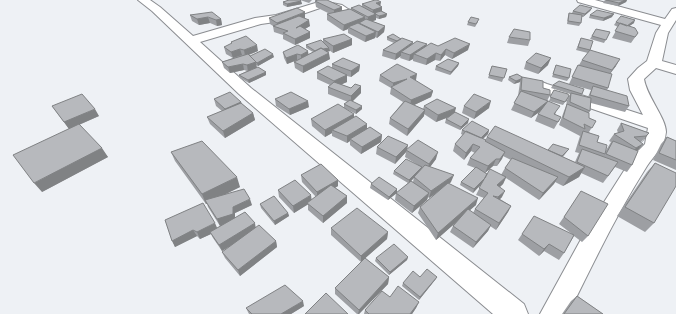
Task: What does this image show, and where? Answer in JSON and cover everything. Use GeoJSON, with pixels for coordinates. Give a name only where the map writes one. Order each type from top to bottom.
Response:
{"type":"FeatureCollection","features":[{"type":"Feature","properties":{"kind":"street"},"geometry":{"type":"LineString","coordinates":[[143,0],[156,9],[245,91],[514,314]]}},
{"type":"Feature","properties":{"kind":"street"},"geometry":{"type":"LineString","coordinates":[[582,0],[668,23]]}},
{"type":"Feature","properties":{"kind":"street"},"geometry":{"type":"LineString","coordinates":[[191,41],[278,18],[322,4],[338,7],[348,13]]}},
{"type":"Feature","properties":{"kind":"street"},"geometry":{"type":"LineString","coordinates":[[554,314],[593,239],[648,163],[657,134],[657,125],[638,90],[636,79],[643,71],[654,63],[662,33],[676,11]]}},
{"type":"Feature","properties":{"kind":"street"},"geometry":{"type":"LineString","coordinates":[[654,63],[676,70]]}},
{"type":"Feature","properties":{"kind":"street"},"geometry":{"type":"LineString","coordinates":[[542,86],[657,125]]}},
{"type":"Feature","properties":{"kind":"building"},"geometry":{"type":"Polygon","coordinates":[[[289,0],[301,1],[287,4],[283,2],[289,0]]]}},
{"type":"Feature","properties":{"kind":"building"},"geometry":{"type":"Polygon","coordinates":[[[327,0],[342,7],[334,10],[315,1],[327,0]]]}},
{"type":"Feature","properties":{"kind":"building"},"geometry":{"type":"Polygon","coordinates":[[[375,0],[381,2],[376,3],[382,7],[373,10],[362,4],[375,0]]]}},
{"type":"Feature","properties":{"kind":"building"},"geometry":{"type":"Polygon","coordinates":[[[606,0],[625,0],[619,3],[606,0]]]}},
{"type":"Feature","properties":{"kind":"building"},"geometry":{"type":"Polygon","coordinates":[[[359,5],[376,14],[368,17],[351,8],[359,5]]]}},
{"type":"Feature","properties":{"kind":"building"},"geometry":{"type":"Polygon","coordinates":[[[580,5],[592,8],[585,14],[573,11],[580,5]]]}},
{"type":"Feature","properties":{"kind":"building"},"geometry":{"type":"Polygon","coordinates":[[[297,8],[305,12],[277,23],[269,18],[297,8]]]}},
{"type":"Feature","properties":{"kind":"building"},"geometry":{"type":"Polygon","coordinates":[[[350,9],[365,17],[344,25],[327,14],[350,9]]]}},
{"type":"Feature","properties":{"kind":"building"},"geometry":{"type":"Polygon","coordinates":[[[597,10],[614,14],[604,18],[590,15],[597,10]]]}},
{"type":"Feature","properties":{"kind":"building"},"geometry":{"type":"Polygon","coordinates":[[[381,11],[387,14],[379,16],[374,13],[381,11]]]}},
{"type":"Feature","properties":{"kind":"building"},"geometry":{"type":"Polygon","coordinates":[[[212,12],[221,19],[216,20],[208,17],[197,19],[190,15],[212,12]]]}},
{"type":"Feature","properties":{"kind":"building"},"geometry":{"type":"Polygon","coordinates":[[[569,13],[582,15],[581,23],[568,21],[569,13]]]}},
{"type":"Feature","properties":{"kind":"building"},"geometry":{"type":"Polygon","coordinates":[[[299,16],[309,20],[296,28],[300,26],[310,32],[295,39],[283,33],[288,31],[273,26],[299,16]]]}},
{"type":"Feature","properties":{"kind":"building"},"geometry":{"type":"Polygon","coordinates":[[[621,16],[635,20],[627,26],[616,22],[621,16]]]}},
{"type":"Feature","properties":{"kind":"building"},"geometry":{"type":"Polygon","coordinates":[[[471,17],[479,19],[476,24],[468,22],[471,17]]]}},
{"type":"Feature","properties":{"kind":"building"},"geometry":{"type":"Polygon","coordinates":[[[366,19],[385,26],[378,32],[359,23],[366,19]]]}},
{"type":"Feature","properties":{"kind":"building"},"geometry":{"type":"Polygon","coordinates":[[[358,23],[376,32],[366,36],[348,27],[358,23]]]}},
{"type":"Feature","properties":{"kind":"building"},"geometry":{"type":"Polygon","coordinates":[[[620,23],[635,28],[638,33],[635,37],[615,31],[620,23]]]}},
{"type":"Feature","properties":{"kind":"building"},"geometry":{"type":"Polygon","coordinates":[[[514,29],[530,32],[530,40],[509,37],[514,29]]]}},
{"type":"Feature","properties":{"kind":"building"},"geometry":{"type":"Polygon","coordinates":[[[596,29],[610,32],[606,40],[592,36],[596,29]]]}},
{"type":"Feature","properties":{"kind":"building"},"geometry":{"type":"Polygon","coordinates":[[[344,34],[352,39],[333,46],[323,39],[344,34]]]}},
{"type":"Feature","properties":{"kind":"building"},"geometry":{"type":"Polygon","coordinates":[[[393,34],[401,39],[397,41],[387,37],[393,34]]]}},
{"type":"Feature","properties":{"kind":"building"},"geometry":{"type":"Polygon","coordinates":[[[246,36],[257,45],[244,50],[240,49],[231,52],[224,47],[232,43],[231,42],[246,36]]]}},
{"type":"Feature","properties":{"kind":"building"},"geometry":{"type":"Polygon","coordinates":[[[402,38],[413,42],[396,54],[383,50],[402,38]]]}},
{"type":"Feature","properties":{"kind":"building"},"geometry":{"type":"Polygon","coordinates":[[[455,38],[470,44],[454,53],[446,49],[441,55],[436,53],[427,59],[414,54],[431,43],[438,46],[455,38]]]}},
{"type":"Feature","properties":{"kind":"building"},"geometry":{"type":"Polygon","coordinates":[[[581,38],[593,41],[590,50],[578,47],[581,38]]]}},
{"type":"Feature","properties":{"kind":"building"},"geometry":{"type":"Polygon","coordinates":[[[321,40],[329,48],[321,48],[315,51],[306,45],[321,40]]]}},
{"type":"Feature","properties":{"kind":"building"},"geometry":{"type":"Polygon","coordinates":[[[417,41],[427,44],[410,55],[401,52],[417,41]]]}},
{"type":"Feature","properties":{"kind":"building"},"geometry":{"type":"Polygon","coordinates":[[[298,45],[308,51],[301,55],[297,54],[286,58],[283,52],[298,45]]]}},
{"type":"Feature","properties":{"kind":"building"},"geometry":{"type":"Polygon","coordinates":[[[321,48],[329,53],[303,66],[294,62],[321,48]]]}},
{"type":"Feature","properties":{"kind":"building"},"geometry":{"type":"Polygon","coordinates":[[[265,49],[273,54],[257,63],[250,56],[265,49]]]}},
{"type":"Feature","properties":{"kind":"building"},"geometry":{"type":"Polygon","coordinates":[[[590,50],[620,59],[612,70],[582,60],[590,50]]]}},
{"type":"Feature","properties":{"kind":"building"},"geometry":{"type":"Polygon","coordinates":[[[536,53],[551,58],[541,68],[526,62],[536,53]]]}},
{"type":"Feature","properties":{"kind":"building"},"geometry":{"type":"Polygon","coordinates":[[[248,54],[256,62],[247,65],[243,64],[228,67],[222,62],[248,54]]]}},
{"type":"Feature","properties":{"kind":"building"},"geometry":{"type":"Polygon","coordinates":[[[343,58],[360,65],[351,71],[332,64],[343,58]]]}},
{"type":"Feature","properties":{"kind":"building"},"geometry":{"type":"Polygon","coordinates":[[[448,59],[459,63],[451,72],[436,66],[448,59]]]}},
{"type":"Feature","properties":{"kind":"building"},"geometry":{"type":"Polygon","coordinates":[[[397,64],[417,74],[410,77],[433,91],[411,100],[391,87],[407,79],[393,83],[380,75],[397,64]]]}},
{"type":"Feature","properties":{"kind":"building"},"geometry":{"type":"Polygon","coordinates":[[[556,65],[571,69],[569,78],[553,74],[556,65]]]}},
{"type":"Feature","properties":{"kind":"building"},"geometry":{"type":"Polygon","coordinates":[[[578,65],[612,74],[608,88],[572,77],[578,65]]]}},
{"type":"Feature","properties":{"kind":"building"},"geometry":{"type":"Polygon","coordinates":[[[328,66],[347,75],[334,81],[317,72],[328,66]]]}},
{"type":"Feature","properties":{"kind":"building"},"geometry":{"type":"Polygon","coordinates":[[[492,66],[507,69],[504,78],[489,75],[492,66]]]}},
{"type":"Feature","properties":{"kind":"building"},"geometry":{"type":"Polygon","coordinates":[[[258,67],[266,72],[248,80],[239,75],[258,67]]]}},
{"type":"Feature","properties":{"kind":"building"},"geometry":{"type":"Polygon","coordinates":[[[517,74],[522,77],[521,79],[516,81],[509,77],[517,74]]]}},
{"type":"Feature","properties":{"kind":"building"},"geometry":{"type":"Polygon","coordinates":[[[522,77],[543,81],[543,88],[550,90],[550,95],[521,90],[522,77]]]}},
{"type":"Feature","properties":{"kind":"building"},"geometry":{"type":"Polygon","coordinates":[[[559,81],[584,89],[582,94],[553,85],[559,81]]]}},
{"type":"Feature","properties":{"kind":"building"},"geometry":{"type":"Polygon","coordinates":[[[334,82],[351,88],[355,84],[361,86],[351,96],[328,87],[334,82]]]}},
{"type":"Feature","properties":{"kind":"building"},"geometry":{"type":"Polygon","coordinates":[[[593,86],[627,96],[629,106],[590,95],[593,86]]]}},
{"type":"Feature","properties":{"kind":"building"},"geometry":{"type":"Polygon","coordinates":[[[554,90],[568,94],[569,96],[565,102],[550,97],[554,90]]]}},
{"type":"Feature","properties":{"kind":"building"},"geometry":{"type":"Polygon","coordinates":[[[521,91],[548,101],[534,112],[514,103],[521,91]]]}},
{"type":"Feature","properties":{"kind":"building"},"geometry":{"type":"Polygon","coordinates":[[[230,92],[241,102],[225,109],[214,99],[230,92]]]}},
{"type":"Feature","properties":{"kind":"building"},"geometry":{"type":"Polygon","coordinates":[[[291,92],[308,101],[289,109],[275,99],[291,92]]]}},
{"type":"Feature","properties":{"kind":"building"},"geometry":{"type":"Polygon","coordinates":[[[571,93],[591,98],[590,111],[570,102],[571,93]]]}},
{"type":"Feature","properties":{"kind":"building"},"geometry":{"type":"Polygon","coordinates":[[[82,94],[95,109],[64,122],[52,106],[82,94]]]}},
{"type":"Feature","properties":{"kind":"building"},"geometry":{"type":"Polygon","coordinates":[[[474,94],[491,101],[476,112],[464,106],[474,94]]]}},
{"type":"Feature","properties":{"kind":"building"},"geometry":{"type":"Polygon","coordinates":[[[437,99],[456,108],[438,115],[424,106],[437,99]]]}},
{"type":"Feature","properties":{"kind":"building"},"geometry":{"type":"Polygon","coordinates":[[[350,100],[362,106],[356,110],[344,104],[350,100]]]}},
{"type":"Feature","properties":{"kind":"building"},"geometry":{"type":"Polygon","coordinates":[[[405,101],[425,110],[408,129],[390,118],[405,101]]]}},
{"type":"Feature","properties":{"kind":"building"},"geometry":{"type":"Polygon","coordinates":[[[548,101],[560,106],[554,114],[561,117],[558,122],[538,114],[548,101]]]}},
{"type":"Feature","properties":{"kind":"building"},"geometry":{"type":"Polygon","coordinates":[[[241,103],[253,113],[223,131],[207,117],[241,103]]]}},
{"type":"Feature","properties":{"kind":"building"},"geometry":{"type":"Polygon","coordinates":[[[338,104],[354,114],[325,130],[311,119],[338,104]]]}},
{"type":"Feature","properties":{"kind":"building"},"geometry":{"type":"Polygon","coordinates":[[[567,104],[589,113],[589,118],[596,121],[592,128],[584,124],[585,129],[563,118],[567,104]]]}},
{"type":"Feature","properties":{"kind":"building"},"geometry":{"type":"Polygon","coordinates":[[[455,112],[469,119],[461,127],[446,119],[455,112]]]}},
{"type":"Feature","properties":{"kind":"building"},"geometry":{"type":"Polygon","coordinates":[[[356,116],[367,124],[347,136],[332,130],[356,116]]]}},
{"type":"Feature","properties":{"kind":"building"},"geometry":{"type":"Polygon","coordinates":[[[472,121],[489,130],[481,138],[462,130],[472,121]]]}},
{"type":"Feature","properties":{"kind":"building"},"geometry":{"type":"Polygon","coordinates":[[[621,123],[649,133],[646,136],[634,137],[643,144],[636,148],[614,134],[624,131],[621,123]]]}},
{"type":"Feature","properties":{"kind":"building"},"geometry":{"type":"Polygon","coordinates":[[[79,124],[102,148],[34,183],[13,155],[79,124]]]}},
{"type":"Feature","properties":{"kind":"building"},"geometry":{"type":"Polygon","coordinates":[[[495,126],[585,167],[569,177],[487,137],[495,126]]]}},
{"type":"Feature","properties":{"kind":"building"},"geometry":{"type":"Polygon","coordinates":[[[370,127],[382,135],[362,147],[350,139],[370,127]]]}},
{"type":"Feature","properties":{"kind":"building"},"geometry":{"type":"Polygon","coordinates":[[[466,131],[486,140],[485,141],[505,152],[500,159],[496,159],[488,166],[470,158],[480,147],[473,144],[466,153],[455,144],[466,131]]]}},
{"type":"Feature","properties":{"kind":"building"},"geometry":{"type":"Polygon","coordinates":[[[583,131],[599,136],[597,142],[607,145],[605,154],[579,145],[583,131]]]}},
{"type":"Feature","properties":{"kind":"building"},"geometry":{"type":"Polygon","coordinates":[[[388,136],[408,145],[396,157],[377,147],[388,136]]]}},
{"type":"Feature","properties":{"kind":"building"},"geometry":{"type":"Polygon","coordinates":[[[667,137],[676,141],[676,160],[659,153],[667,137]]]}},
{"type":"Feature","properties":{"kind":"building"},"geometry":{"type":"Polygon","coordinates":[[[418,140],[438,152],[429,164],[406,150],[418,140]]]}},
{"type":"Feature","properties":{"kind":"building"},"geometry":{"type":"Polygon","coordinates":[[[202,141],[237,177],[202,194],[171,152],[202,141]]]}},
{"type":"Feature","properties":{"kind":"building"},"geometry":{"type":"Polygon","coordinates":[[[613,141],[638,151],[632,165],[606,154],[613,141]]]}},
{"type":"Feature","properties":{"kind":"building"},"geometry":{"type":"Polygon","coordinates":[[[553,144],[569,149],[562,156],[548,150],[553,144]]]}},
{"type":"Feature","properties":{"kind":"building"},"geometry":{"type":"Polygon","coordinates":[[[582,149],[618,162],[608,176],[577,162],[582,149]]]}},
{"type":"Feature","properties":{"kind":"building"},"geometry":{"type":"Polygon","coordinates":[[[512,158],[558,177],[543,193],[505,168],[512,158]]]}},
{"type":"Feature","properties":{"kind":"building"},"geometry":{"type":"Polygon","coordinates":[[[406,159],[422,167],[409,180],[394,171],[406,159]]]}},
{"type":"Feature","properties":{"kind":"building"},"geometry":{"type":"Polygon","coordinates":[[[655,163],[676,173],[676,186],[654,223],[625,207],[655,163]]]}},
{"type":"Feature","properties":{"kind":"building"},"geometry":{"type":"Polygon","coordinates":[[[321,164],[338,180],[317,192],[301,175],[321,164]]]}},
{"type":"Feature","properties":{"kind":"building"},"geometry":{"type":"Polygon","coordinates":[[[425,165],[454,175],[431,191],[414,177],[425,165]]]}},
{"type":"Feature","properties":{"kind":"building"},"geometry":{"type":"Polygon","coordinates":[[[476,167],[487,174],[474,189],[461,182],[476,167]]]}},
{"type":"Feature","properties":{"kind":"building"},"geometry":{"type":"Polygon","coordinates":[[[490,169],[506,177],[497,185],[505,191],[498,197],[493,196],[511,206],[499,223],[475,209],[488,193],[479,188],[490,169]]]}},
{"type":"Feature","properties":{"kind":"building"},"geometry":{"type":"Polygon","coordinates":[[[379,177],[397,189],[389,197],[371,184],[379,177]]]}},
{"type":"Feature","properties":{"kind":"building"},"geometry":{"type":"Polygon","coordinates":[[[295,180],[311,195],[293,206],[278,190],[295,180]]]}},
{"type":"Feature","properties":{"kind":"building"},"geometry":{"type":"Polygon","coordinates":[[[411,181],[429,193],[414,206],[396,193],[411,181]]]}},
{"type":"Feature","properties":{"kind":"building"},"geometry":{"type":"Polygon","coordinates":[[[448,183],[478,198],[438,233],[420,207],[448,183]]]}},
{"type":"Feature","properties":{"kind":"building"},"geometry":{"type":"Polygon","coordinates":[[[331,185],[347,196],[323,216],[307,203],[331,185]]]}},
{"type":"Feature","properties":{"kind":"building"},"geometry":{"type":"Polygon","coordinates":[[[244,189],[250,199],[233,207],[233,214],[217,219],[205,200],[244,189]]]}},
{"type":"Feature","properties":{"kind":"building"},"geometry":{"type":"Polygon","coordinates":[[[581,191],[608,204],[588,236],[564,217],[581,191]]]}},
{"type":"Feature","properties":{"kind":"building"},"geometry":{"type":"Polygon","coordinates":[[[274,196],[288,213],[274,221],[260,204],[274,196]]]}},
{"type":"Feature","properties":{"kind":"building"},"geometry":{"type":"Polygon","coordinates":[[[203,203],[215,223],[197,232],[193,230],[172,241],[165,220],[203,203]]]}},
{"type":"Feature","properties":{"kind":"building"},"geometry":{"type":"Polygon","coordinates":[[[357,208],[388,232],[361,256],[331,228],[357,208]]]}},
{"type":"Feature","properties":{"kind":"building"},"geometry":{"type":"Polygon","coordinates":[[[468,209],[491,225],[476,242],[453,226],[468,209]]]}},
{"type":"Feature","properties":{"kind":"building"},"geometry":{"type":"Polygon","coordinates":[[[245,212],[255,223],[219,245],[210,232],[245,212]]]}},
{"type":"Feature","properties":{"kind":"building"},"geometry":{"type":"Polygon","coordinates":[[[534,216],[574,235],[564,253],[549,244],[544,249],[522,234],[534,216]]]}},
{"type":"Feature","properties":{"kind":"building"},"geometry":{"type":"Polygon","coordinates":[[[259,225],[276,241],[238,270],[222,252],[259,225]]]}},
{"type":"Feature","properties":{"kind":"building"},"geometry":{"type":"Polygon","coordinates":[[[394,244],[408,257],[390,272],[376,258],[394,244]]]}},
{"type":"Feature","properties":{"kind":"building"},"geometry":{"type":"Polygon","coordinates":[[[365,258],[389,277],[359,310],[335,288],[365,258]]]}},
{"type":"Feature","properties":{"kind":"building"},"geometry":{"type":"Polygon","coordinates":[[[427,269],[437,277],[420,297],[403,283],[413,271],[420,277],[427,269]]]}},
{"type":"Feature","properties":{"kind":"building"},"geometry":{"type":"Polygon","coordinates":[[[285,285],[303,301],[281,314],[252,314],[246,308],[285,285]]]}},
{"type":"Feature","properties":{"kind":"building"},"geometry":{"type":"Polygon","coordinates":[[[398,286],[419,302],[410,314],[369,314],[365,310],[382,291],[390,297],[398,286]]]}},
{"type":"Feature","properties":{"kind":"building"},"geometry":{"type":"Polygon","coordinates":[[[326,293],[348,314],[305,314],[326,293]]]}},
{"type":"Feature","properties":{"kind":"building"},"geometry":{"type":"Polygon","coordinates":[[[577,296],[603,314],[564,314],[577,296]]]}}]}
